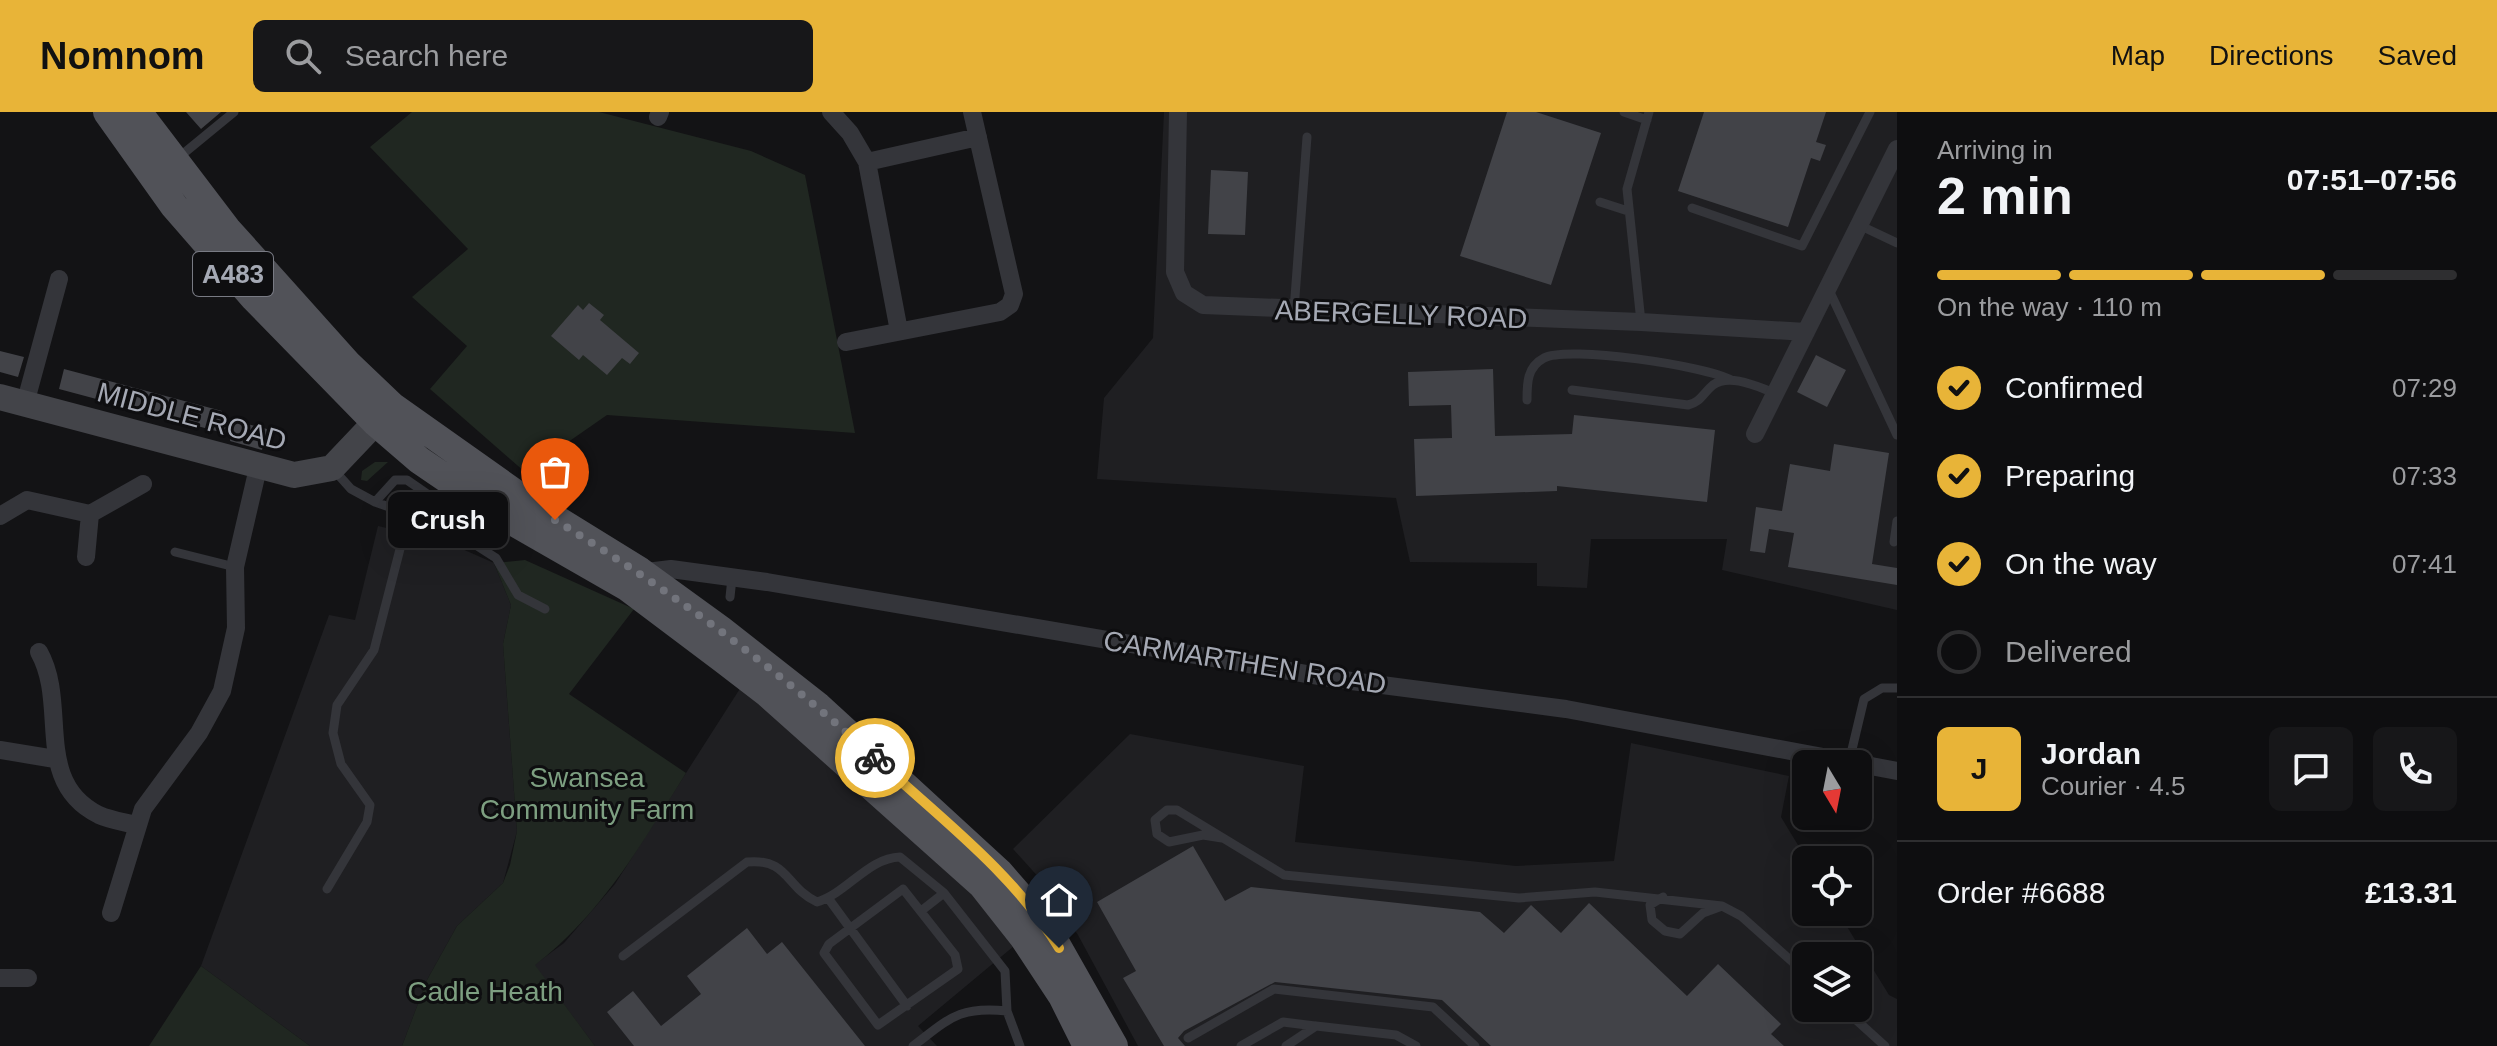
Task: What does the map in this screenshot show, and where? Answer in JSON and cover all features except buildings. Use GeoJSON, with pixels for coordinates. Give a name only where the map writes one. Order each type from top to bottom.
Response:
{"type":"FeatureCollection","features":[{"type":"Feature","properties":{"kind":"main road","name":"A483"},"geometry":{"type":"LineString","coordinates":[[107,112],[194,229],[254,298],[384,414],[522,498],[818,706],[999,872],[1046,926],[1114,1046]]}},
{"type":"Feature","properties":{"kind":"main road","name":"A483"},"geometry":{"type":"LineString","coordinates":[[138,112],[173,162],[227,229],[349,365],[384,414]]}},
{"type":"Feature","properties":{"kind":"main road","name":"A483"},"geometry":{"type":"LineString","coordinates":[[634,579],[982,885],[1055,984],[1087,1046]]}},
{"type":"Feature","properties":{"kind":"street"},"geometry":{"type":"LineString","coordinates":[[831,112],[850,133],[867,162],[899,331]]}},
{"type":"Feature","properties":{"kind":"street"},"geometry":{"type":"LineString","coordinates":[[846,342],[1000,312],[1010,305],[1014,294],[972,112]]}},
{"type":"Feature","properties":{"kind":"street","name":"ABERGELLY ROAD"},"geometry":{"type":"LineString","coordinates":[[1178,112],[1174,253],[1178,285],[1192,300],[1203,305],[1641,322],[1806,332]]}},
{"type":"Feature","properties":{"kind":"street"},"geometry":{"type":"LineString","coordinates":[[867,162],[978,137]]}},
{"type":"Feature","properties":{"kind":"street"},"geometry":{"type":"LineString","coordinates":[[1755,434],[1897,149]]}},
{"type":"Feature","properties":{"kind":"street"},"geometry":{"type":"LineString","coordinates":[[12,401],[59,279]]}},
{"type":"Feature","properties":{"kind":"street","name":"MIDDLE ROAD"},"geometry":{"type":"LineString","coordinates":[[12,401],[258,468],[294,475],[332,468]]}},
{"type":"Feature","properties":{"kind":"street"},"geometry":{"type":"LineString","coordinates":[[332,468],[384,414]]}},
{"type":"Feature","properties":{"kind":"street"},"geometry":{"type":"LineString","coordinates":[[111,913],[143,809],[199,733],[222,691],[236,628],[235,567],[258,468]]}},
{"type":"Feature","properties":{"kind":"street"},"geometry":{"type":"LineString","coordinates":[[0,516],[27,500],[90,514],[143,484]]}},
{"type":"Feature","properties":{"kind":"street"},"geometry":{"type":"LineString","coordinates":[[86,557],[90,514]]}},
{"type":"Feature","properties":{"kind":"street","name":"CARMARTHEN ROAD"},"geometry":{"type":"LineString","coordinates":[[634,579],[671,569],[731,588],[1336,679],[1566,709],[1792,751]]}},
{"type":"Feature","properties":{"kind":"street"},"geometry":{"type":"LineString","coordinates":[[39,652],[50,679],[55,759],[74,796],[99,815],[136,825]]}},
{"type":"Feature","properties":{"kind":"street"},"geometry":{"type":"LineString","coordinates":[[0,750],[55,759]]}},
{"type":"Feature","properties":{"kind":"street","name":"CARMARTHEN ROAD"},"geometry":{"type":"LineString","coordinates":[[1872,766],[1897,771]]}},
{"type":"Feature","properties":{"kind":"street"},"geometry":{"type":"LineString","coordinates":[[0,978],[28,978]]}},
{"type":"Feature","properties":{"kind":"lane"},"geometry":{"type":"LineString","coordinates":[[173,162],[234,112]]}},
{"type":"Feature","properties":{"kind":"lane"},"geometry":{"type":"LineString","coordinates":[[1624,112],[1648,116],[1630,170],[1628,211],[1641,322]]}},
{"type":"Feature","properties":{"kind":"lane"},"geometry":{"type":"LineString","coordinates":[[1692,208],[1802,246],[1870,112]]}},
{"type":"Feature","properties":{"kind":"lane"},"geometry":{"type":"LineString","coordinates":[[1294,310],[1307,137]]}},
{"type":"Feature","properties":{"kind":"lane"},"geometry":{"type":"LineString","coordinates":[[1600,202],[1628,211]]}},
{"type":"Feature","properties":{"kind":"lane"},"geometry":{"type":"LineString","coordinates":[[1859,225],[1897,243]]}},
{"type":"Feature","properties":{"kind":"lane"},"geometry":{"type":"LineString","coordinates":[[1828,288],[1897,435]]}},
{"type":"Feature","properties":{"kind":"lane"},"geometry":{"type":"LineString","coordinates":[[1527,400],[1527,378],[1532,367],[1556,353],[1710,371],[1775,393]]}},
{"type":"Feature","properties":{"kind":"lane"},"geometry":{"type":"LineString","coordinates":[[1572,390],[1688,405],[1701,399],[1716,383],[1731,380]]}},
{"type":"Feature","properties":{"kind":"lane"},"geometry":{"type":"LineString","coordinates":[[332,468],[351,489],[375,502],[409,514],[429,515],[496,558],[518,595],[545,609]]}},
{"type":"Feature","properties":{"kind":"lane"},"geometry":{"type":"LineString","coordinates":[[375,502],[395,480],[407,480],[433,498],[435,508],[429,515]]}},
{"type":"Feature","properties":{"kind":"lane"},"geometry":{"type":"LineString","coordinates":[[327,889],[367,822],[370,805],[341,764],[333,733],[337,705],[374,650],[409,514]]}},
{"type":"Feature","properties":{"kind":"lane"},"geometry":{"type":"LineString","coordinates":[[1894,542],[1897,521]]}},
{"type":"Feature","properties":{"kind":"lane"},"geometry":{"type":"LineString","coordinates":[[175,552],[235,567]]}},
{"type":"Feature","properties":{"kind":"lane"},"geometry":{"type":"LineString","coordinates":[[1852,750],[1864,699],[1882,688],[1897,688]]}},
{"type":"Feature","properties":{"kind":"lane"},"geometry":{"type":"LineString","coordinates":[[1222,838],[1203,835],[1169,842],[1157,834],[1155,820],[1167,810],[1177,810],[1284,875],[1519,898],[1595,892],[1663,897],[1722,906],[1741,916],[1792,962]]}},
{"type":"Feature","properties":{"kind":"lane"},"geometry":{"type":"LineString","coordinates":[[623,956],[747,862],[764,860],[777,864],[805,896],[817,902],[828,898],[886,858],[900,857],[910,862],[944,893],[1005,971],[1007,1011],[1020,1046]]}},
{"type":"Feature","properties":{"kind":"lane"},"geometry":{"type":"LineString","coordinates":[[903,889],[955,955],[958,969],[878,1025],[824,953],[829,944],[850,928],[903,889]]}},
{"type":"Feature","properties":{"kind":"lane"},"geometry":{"type":"LineString","coordinates":[[921,911],[944,893]]}},
{"type":"Feature","properties":{"kind":"lane"},"geometry":{"type":"LineString","coordinates":[[1663,897],[1650,905],[1652,920],[1665,931],[1680,934],[1703,913],[1722,906]]}},
{"type":"Feature","properties":{"kind":"lane"},"geometry":{"type":"LineString","coordinates":[[828,898],[907,1006]]}},
{"type":"Feature","properties":{"kind":"lane"},"geometry":{"type":"LineString","coordinates":[[1188,1038],[1274,989],[1433,1007],[1475,1046]]}},
{"type":"Feature","properties":{"kind":"lane"},"geometry":{"type":"LineString","coordinates":[[913,1046],[965,1010],[977,1007],[1007,1011]]}},
{"type":"Feature","properties":{"kind":"lane"},"geometry":{"type":"LineString","coordinates":[[1241,1046],[1283,1022],[1396,1035],[1416,1046]]}},
{"type":"Feature","properties":{"kind":"lane"},"geometry":{"type":"LineString","coordinates":[[1858,1022],[1885,1046]]}},
{"type":"Feature","properties":{"kind":"lane"},"geometry":{"type":"LineString","coordinates":[[1286,1046],[1316,1026]]}},
{"type":"Feature","properties":{"kind":"shaded area"},"geometry":{"type":"Polygon","coordinates":[[[1164,112],[1897,112],[1897,610],[1722,570],[1727,539],[1591,539],[1587,588],[1537,586],[1537,563],[1410,562],[1396,498],[1097,479],[1104,398],[1153,338],[1164,112]]]}},
{"type":"Feature","properties":{"kind":"shaded area"},"geometry":{"type":"Polygon","coordinates":[[[378,526],[444,541],[494,563],[511,605],[503,644],[517,831],[503,883],[457,926],[427,980],[402,1046],[310,1046],[201,966],[329,615],[355,620],[378,526]]]}},
{"type":"Feature","properties":{"kind":"shaded area"},"geometry":{"type":"Polygon","coordinates":[[[741,687],[970,892],[1014,946],[918,1026],[937,1046],[595,1046],[534,965],[564,943],[615,884],[741,687]]]}},
{"type":"Feature","properties":{"kind":"shaded area"},"geometry":{"type":"Polygon","coordinates":[[[1130,734],[1304,766],[1295,842],[1516,866],[1614,861],[1631,743],[1789,776],[1781,817],[1799,846],[1792,846],[1792,926],[1847,926],[1856,942],[1792,942],[1792,1022],[1872,1022],[1872,967],[1889,995],[1897,999],[1897,1046],[1138,1046],[1078,935],[1042,881],[1013,849],[1130,734]]]}},
{"type":"Feature","properties":{"kind":"green space"},"geometry":{"type":"Polygon","coordinates":[[[412,112],[599,112],[751,151],[805,175],[855,433],[607,415],[525,472],[430,389],[467,346],[412,297],[468,249],[370,147],[412,112]]]}},
{"type":"Feature","properties":{"kind":"green space"},"geometry":{"type":"Polygon","coordinates":[[[375,462],[388,462],[367,481],[361,480],[362,471],[375,462]]]}},
{"type":"Feature","properties":{"kind":"green space","name":"Swansea Community Farm"},"geometry":{"type":"Polygon","coordinates":[[[525,560],[634,609],[569,694],[686,773],[637,851],[601,900],[559,945],[535,965],[595,1046],[402,1046],[427,980],[457,926],[503,883],[510,865],[517,831],[503,644],[511,605],[494,563],[525,560]]]}},
{"type":"Feature","properties":{"kind":"green space"},"geometry":{"type":"Polygon","coordinates":[[[201,966],[310,1046],[149,1046],[201,966]]]}},
{"type":"Feature","properties":{"kind":"way so far"},"geometry":{"type":"LineString","coordinates":[[555,520],[640,571],[720,629],[818,706],[875,758]]}},
{"type":"Feature","properties":{"kind":"place","name":"Crush"},"geometry":{"type":"Point","coordinates":[555,520]}},
{"type":"Feature","properties":{"kind":"route"},"geometry":{"type":"LineString","coordinates":[[875,758],[999,872],[1046,926],[1059,948]]}},
{"type":"Feature","properties":{"kind":"park label","name":"Cadle Heath"},"geometry":{"type":"Point","coordinates":[485,991]}}]}
